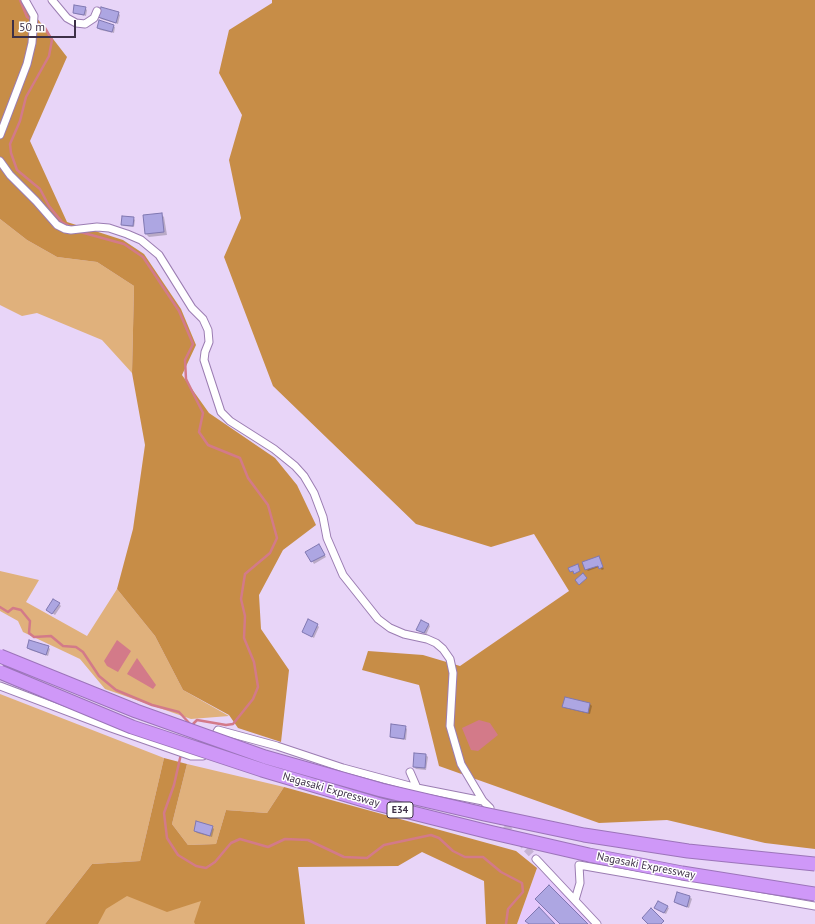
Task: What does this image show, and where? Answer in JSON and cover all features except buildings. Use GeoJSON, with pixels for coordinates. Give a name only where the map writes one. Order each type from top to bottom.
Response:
{"type":"FeatureCollection","features":[{"type":"Feature","properties":{"kind":"highway","name":"Nagasaki Expressway"},"geometry":{"type":"LineString","coordinates":[[0,656],[136,711],[265,757],[381,790],[584,835],[688,851],[815,864]]}},
{"type":"Feature","properties":{"kind":"highway","name":"Nagasaki Expressway"},"geometry":{"type":"LineString","coordinates":[[0,672],[132,727],[262,770],[377,804],[488,832],[589,855],[682,873],[815,894]]}},
{"type":"Feature","properties":{"kind":"street"},"geometry":{"type":"LineString","coordinates":[[0,135],[27,64],[34,26],[34,16],[25,0]]}},
{"type":"Feature","properties":{"kind":"street"},"geometry":{"type":"LineString","coordinates":[[52,0],[67,18],[76,23],[85,24],[94,18],[97,11]]}},
{"type":"Feature","properties":{"kind":"street"},"geometry":{"type":"LineString","coordinates":[[0,161],[10,175],[57,225],[64,229],[71,230],[109,228],[141,240],[159,256],[192,308],[203,319],[208,330],[209,342],[204,360],[221,412],[230,420],[274,449],[295,466],[304,476],[314,493],[323,517],[327,538],[343,574],[378,620],[390,628],[404,634],[428,639],[443,649],[450,659],[453,673],[450,726],[461,764],[483,802],[490,808]]}},
{"type":"Feature","properties":{"kind":"street"},"geometry":{"type":"LineString","coordinates":[[0,686],[191,756],[203,756],[218,730],[277,746],[343,768],[417,788],[483,802]]}},
{"type":"Feature","properties":{"kind":"street"},"geometry":{"type":"LineString","coordinates":[[410,772],[417,788]]}},
{"type":"Feature","properties":{"kind":"street"},"geometry":{"type":"LineString","coordinates":[[536,859],[597,924]]}},
{"type":"Feature","properties":{"kind":"street"},"geometry":{"type":"LineString","coordinates":[[575,900],[580,883],[579,865],[815,906]]}},
{"type":"Feature","properties":{"kind":"shaded area"},"geometry":{"type":"Polygon","coordinates":[[[0,0],[23,0],[67,57],[30,141],[67,222],[123,240],[144,254],[181,309],[196,345],[182,375],[209,413],[275,458],[297,485],[316,525],[283,550],[259,595],[261,629],[289,670],[281,742],[238,728],[229,715],[183,690],[155,636],[117,589],[133,529],[145,445],[132,373],[134,286],[97,262],[57,257],[27,240],[0,219],[0,0]]]}},
{"type":"Feature","properties":{"kind":"shaded area"},"geometry":{"type":"Polygon","coordinates":[[[272,0],[815,0],[815,849],[765,843],[667,820],[599,823],[439,766],[419,685],[362,670],[368,651],[423,655],[460,666],[569,591],[534,534],[491,547],[416,524],[273,386],[224,257],[241,218],[229,160],[242,115],[219,73],[229,30],[272,3],[272,0]]]}},
{"type":"Feature","properties":{"kind":"shaded area"},"geometry":{"type":"Polygon","coordinates":[[[0,219],[27,240],[57,257],[97,262],[134,286],[132,373],[102,340],[37,313],[22,316],[0,305],[0,219]]]}},
{"type":"Feature","properties":{"kind":"shaded area"},"geometry":{"type":"Polygon","coordinates":[[[0,571],[39,580],[26,602],[87,636],[117,589],[155,636],[183,690],[229,716],[191,719],[105,689],[80,659],[23,632],[18,621],[0,611],[0,571]]]}},
{"type":"Feature","properties":{"kind":"shaded area"},"geometry":{"type":"Polygon","coordinates":[[[117,640],[131,651],[118,672],[107,666],[104,661],[117,640]]]}},
{"type":"Feature","properties":{"kind":"shaded area"},"geometry":{"type":"Polygon","coordinates":[[[137,658],[156,685],[153,689],[127,674],[137,658]]]}},
{"type":"Feature","properties":{"kind":"shaded area"},"geometry":{"type":"Polygon","coordinates":[[[0,694],[164,758],[140,861],[92,864],[45,924],[0,924],[0,694]]]}},
{"type":"Feature","properties":{"kind":"shaded area"},"geometry":{"type":"Polygon","coordinates":[[[479,720],[490,723],[498,735],[478,751],[471,750],[462,728],[479,720]]]}},
{"type":"Feature","properties":{"kind":"shaded area"},"geometry":{"type":"Polygon","coordinates":[[[164,758],[187,764],[172,824],[188,845],[216,844],[226,810],[267,813],[284,787],[516,851],[537,868],[517,924],[486,924],[484,881],[422,852],[398,866],[298,867],[305,924],[195,924],[194,922],[201,901],[167,912],[127,896],[106,909],[98,924],[45,924],[92,864],[140,861],[164,758]]]}},
{"type":"Feature","properties":{"kind":"shaded area"},"geometry":{"type":"Polygon","coordinates":[[[187,764],[284,787],[267,813],[226,810],[216,844],[188,845],[172,824],[187,764]]]}},
{"type":"Feature","properties":{"kind":"shaded area"},"geometry":{"type":"Polygon","coordinates":[[[537,868],[573,902],[593,924],[517,924],[537,868]]]}},
{"type":"Feature","properties":{"kind":"shaded area"},"geometry":{"type":"Polygon","coordinates":[[[107,885],[201,893],[280,924],[89,924],[107,885]]]}},
{"type":"Feature","properties":{"kind":"waterway"},"geometry":{"type":"LineString","coordinates":[[20,0],[27,17],[45,28],[52,40],[49,56],[26,97],[20,121],[10,144],[11,153],[17,170],[40,189],[49,206],[62,222],[73,228]]}},
{"type":"Feature","properties":{"kind":"waterway"},"geometry":{"type":"LineString","coordinates":[[79,231],[124,244],[143,257],[179,311],[193,344],[185,360],[186,379],[203,413],[199,432],[208,445],[240,458],[248,478],[268,505],[277,538],[270,553],[245,574],[241,599],[245,616],[244,638],[254,662],[258,687],[253,699],[233,724],[226,725],[197,720],[191,726]]}},
{"type":"Feature","properties":{"kind":"waterway"},"geometry":{"type":"LineString","coordinates":[[0,607],[8,612],[13,608],[21,610],[30,621],[29,633],[34,637],[51,636],[63,646],[76,647],[83,652],[99,676],[116,690],[152,705],[179,712],[191,725]]}},
{"type":"Feature","properties":{"kind":"waterway"},"geometry":{"type":"LineString","coordinates":[[181,754],[174,785],[164,813],[167,838],[178,855],[196,866],[206,868],[215,862],[231,843],[240,839],[268,847],[285,839],[308,840],[344,857],[367,858],[384,845],[431,835],[439,838],[453,851],[465,857],[483,857],[501,872],[522,883],[523,892],[508,909],[506,924]]}},
{"type":"Feature","properties":{"kind":"tunnel"},"geometry":{"type":"LineString","coordinates":[[498,818],[536,859]]}}]}
